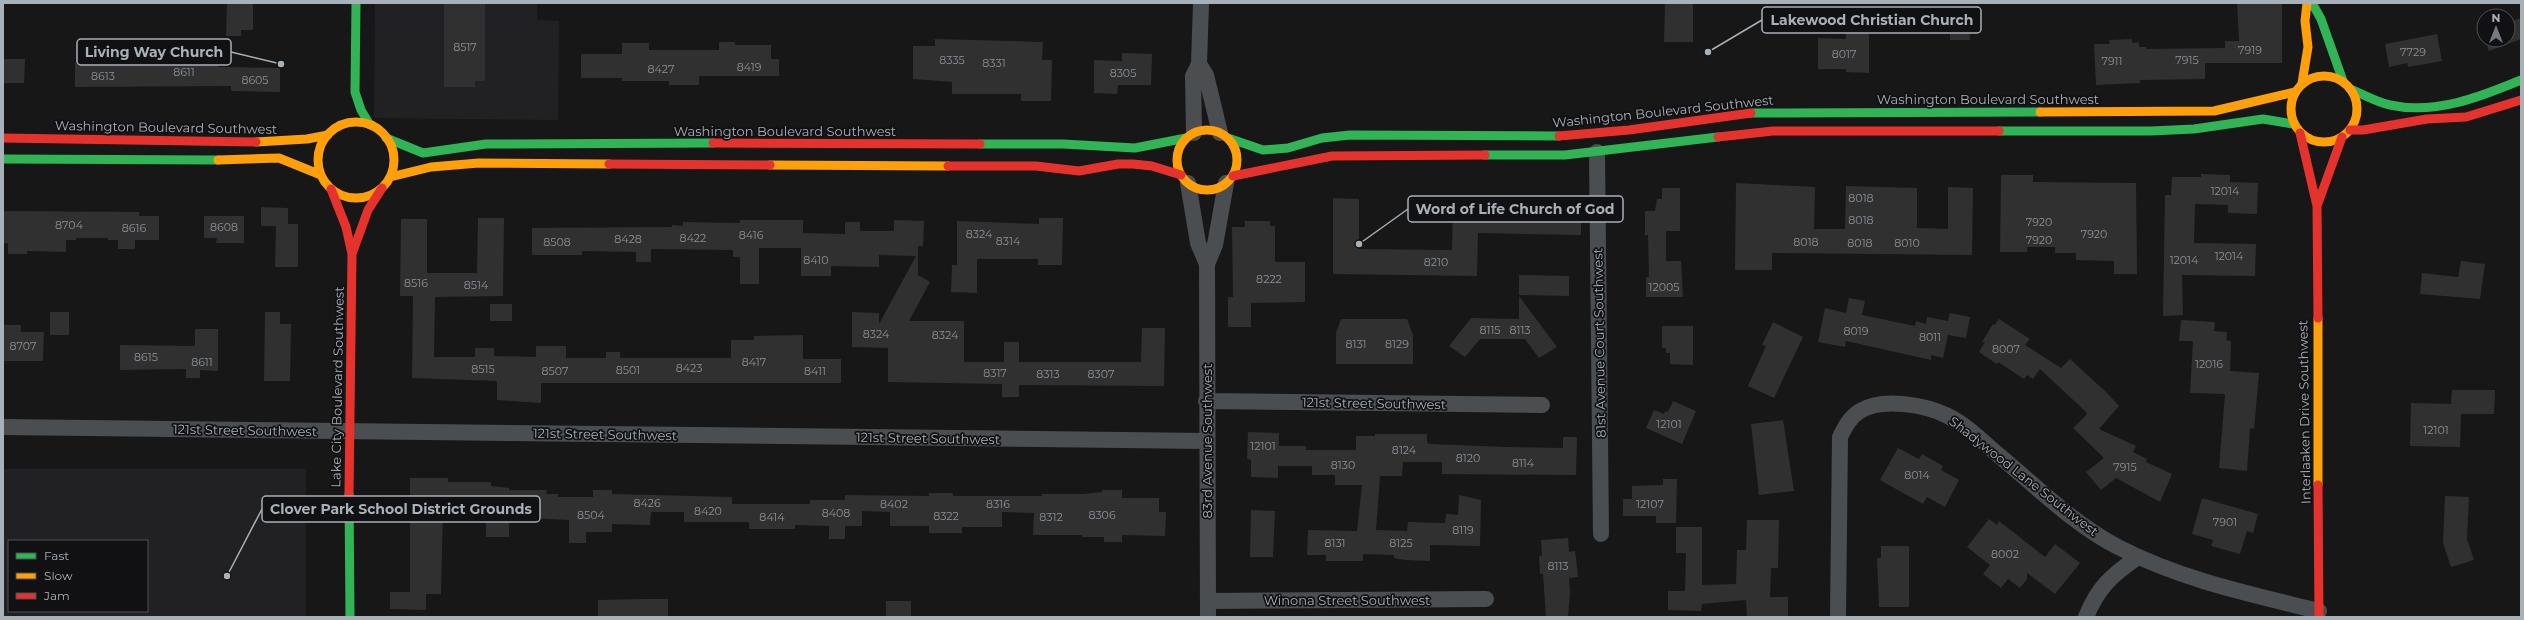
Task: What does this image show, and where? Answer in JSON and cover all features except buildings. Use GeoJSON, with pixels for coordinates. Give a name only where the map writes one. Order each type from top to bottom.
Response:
{"type":"FeatureCollection","features":[{"type":"Feature","properties":{"kind":"main road"},"geometry":{"type":"LineString","coordinates":[[355,92],[347,109],[319,150],[318,163],[321,175],[331,189],[349,198],[361,198],[373,194],[382,188],[390,177],[394,165],[393,153],[386,138],[370,125],[361,110],[355,92],[356,3]]}},
{"type":"Feature","properties":{"kind":"main road"},"geometry":{"type":"LineString","coordinates":[[2307,3],[2305,22],[2308,47],[2302,83],[2295,92],[2291,102],[2290,113],[2293,124],[2300,133],[2309,139],[2320,142],[2331,142],[2342,138],[2350,130],[2357,109],[2350,89],[2343,81],[2321,19],[2312,3]]}},
{"type":"Feature","properties":{"kind":"main road"},"geometry":{"type":"LineString","coordinates":[[2302,83],[2322,76],[2343,81]]}},
{"type":"Feature","properties":{"kind":"main road"},"geometry":{"type":"LineString","coordinates":[[2350,89],[2389,105],[2412,107],[2467,100],[2521,80]]}},
{"type":"Feature","properties":{"kind":"main road","name":"Washington Boulevard Southwest"},"geometry":{"type":"LineString","coordinates":[[1224,135],[1263,150],[1288,148],[1322,138],[1350,135],[1561,136],[1629,130],[1758,112],[2214,111],[2295,92]]}},
{"type":"Feature","properties":{"kind":"main road"},"geometry":{"type":"LineString","coordinates":[[2350,130],[2363,130],[2427,119],[2466,116],[2521,100]]}},
{"type":"Feature","properties":{"kind":"main road"},"geometry":{"type":"LineString","coordinates":[[390,177],[432,167],[479,163],[1036,166],[1079,171],[1126,164],[1152,166],[1184,179],[1196,188],[1207,190],[1217,188],[1229,180],[1332,156],[1565,155],[1773,131],[2151,131],[2194,129],[2263,119],[2293,124]]}},
{"type":"Feature","properties":{"kind":"main road"},"geometry":{"type":"LineString","coordinates":[[331,132],[351,123],[370,125]]}},
{"type":"Feature","properties":{"kind":"main road"},"geometry":{"type":"LineString","coordinates":[[1184,179],[1177,160],[1181,144],[1190,136],[1211,130],[1224,135],[1237,156],[1229,180]]}},
{"type":"Feature","properties":{"kind":"main road","name":"Washington Boulevard Southwest"},"geometry":{"type":"LineString","coordinates":[[3,138],[263,142],[307,139],[331,132]]}},
{"type":"Feature","properties":{"kind":"main road","name":"Interlaaken Drive Southwest"},"geometry":{"type":"LineString","coordinates":[[2300,133],[2317,206],[2319,614]]}},
{"type":"Feature","properties":{"kind":"main road","name":"Washington Boulevard Southwest"},"geometry":{"type":"LineString","coordinates":[[386,138],[411,150],[423,153],[486,144],[518,143],[1064,144],[1135,148],[1190,136]]}},
{"type":"Feature","properties":{"kind":"main road","name":"Interlaaken Drive Southwest"},"geometry":{"type":"LineString","coordinates":[[2317,206],[2332,158],[2342,138]]}},
{"type":"Feature","properties":{"kind":"main road"},"geometry":{"type":"LineString","coordinates":[[3,159],[226,160],[279,158],[321,175]]}},
{"type":"Feature","properties":{"kind":"main road","name":"Lake City Boulevard Southwest"},"geometry":{"type":"LineString","coordinates":[[352,254],[368,210],[382,188]]}},
{"type":"Feature","properties":{"kind":"main road","name":"Lake City Boulevard Southwest"},"geometry":{"type":"LineString","coordinates":[[331,189],[346,227],[352,254],[349,431],[350,617]]}},
{"type":"Feature","properties":{"kind":"street"},"geometry":{"type":"LineString","coordinates":[[1190,136],[1193,76],[1199,64],[1201,3]]}},
{"type":"Feature","properties":{"kind":"street"},"geometry":{"type":"LineString","coordinates":[[1199,64],[1206,75],[1224,135]]}},
{"type":"Feature","properties":{"kind":"street","name":"81st Avenue Court Southwest"},"geometry":{"type":"LineString","coordinates":[[1597,152],[1601,534]]}},
{"type":"Feature","properties":{"kind":"street","name":"83rd Avenue Southwest"},"geometry":{"type":"LineString","coordinates":[[1184,179],[1198,243],[1207,264]]}},
{"type":"Feature","properties":{"kind":"street","name":"83rd Avenue Southwest"},"geometry":{"type":"LineString","coordinates":[[1208,617],[1206,440],[1207,264],[1215,245],[1229,180]]}},
{"type":"Feature","properties":{"kind":"street","name":"121st Street Southwest"},"geometry":{"type":"LineString","coordinates":[[1206,401],[1542,405]]}},
{"type":"Feature","properties":{"kind":"street","name":"Shadywood Lane Southwest"},"geometry":{"type":"LineString","coordinates":[[1838,617],[1840,437],[1852,417],[1861,410],[1875,406],[1907,404],[1933,409],[1949,416],[1963,425],[2074,519],[2116,546],[2138,557],[2190,578],[2319,614]]}},
{"type":"Feature","properties":{"kind":"street","name":"121st Street Southwest"},"geometry":{"type":"LineString","coordinates":[[3,427],[1206,440]]}},
{"type":"Feature","properties":{"kind":"street"},"geometry":{"type":"LineString","coordinates":[[2086,617],[2093,599],[2111,575],[2138,557]]}},
{"type":"Feature","properties":{"kind":"street","name":"Winona Street Southwest"},"geometry":{"type":"LineString","coordinates":[[1208,600],[1486,599]]}},
{"type":"Feature","properties":{"kind":"shaded area"},"geometry":{"type":"Polygon","coordinates":[[[375,3],[537,3],[537,20],[559,21],[558,120],[374,118],[375,3]]]}},
{"type":"Feature","properties":{"kind":"shaded area"},"geometry":{"type":"Polygon","coordinates":[[[3,469],[306,469],[306,617],[3,617],[3,469]]]}},
{"type":"Feature","properties":{"kind":"traffic: fast"},"geometry":{"type":"LineString","coordinates":[[356,3],[355,92],[361,110],[370,125]]}},
{"type":"Feature","properties":{"kind":"traffic: fast"},"geometry":{"type":"LineString","coordinates":[[2312,3],[2321,19],[2343,81]]}},
{"type":"Feature","properties":{"kind":"traffic: fast"},"geometry":{"type":"LineString","coordinates":[[2350,89],[2385,104],[2424,108],[2457,103],[2521,80]]}},
{"type":"Feature","properties":{"kind":"traffic: fast"},"geometry":{"type":"LineString","coordinates":[[1751,113],[2040,112]]}},
{"type":"Feature","properties":{"kind":"traffic: fast"},"geometry":{"type":"LineString","coordinates":[[1999,131],[2151,131],[2194,129],[2263,119],[2293,124]]}},
{"type":"Feature","properties":{"kind":"traffic: fast"},"geometry":{"type":"LineString","coordinates":[[1228,138],[1263,150],[1288,148],[1322,138],[1350,135],[1559,136]]}},
{"type":"Feature","properties":{"kind":"traffic: fast"},"geometry":{"type":"LineString","coordinates":[[1485,155],[1565,155],[1718,137]]}},
{"type":"Feature","properties":{"kind":"traffic: fast"},"geometry":{"type":"LineString","coordinates":[[386,138],[423,153],[486,144],[713,143]]}},
{"type":"Feature","properties":{"kind":"traffic: fast"},"geometry":{"type":"LineString","coordinates":[[980,144],[1063,144],[1135,148],[1186,138]]}},
{"type":"Feature","properties":{"kind":"traffic: fast"},"geometry":{"type":"LineString","coordinates":[[3,159],[218,160]]}},
{"type":"Feature","properties":{"kind":"traffic: fast"},"geometry":{"type":"LineString","coordinates":[[349,494],[350,617]]}},
{"type":"Feature","properties":{"kind":"traffic: slow"},"geometry":{"type":"LineString","coordinates":[[2302,83],[2308,47],[2305,21],[2307,3]]}},
{"type":"Feature","properties":{"kind":"traffic: slow"},"geometry":{"type":"LineString","coordinates":[[2318,76],[2330,76],[2337,78],[2348,85],[2355,96],[2357,109],[2355,122],[2348,133],[2337,140],[2330,142],[2318,142],[2311,140],[2300,133],[2293,122],[2291,115],[2291,103],[2293,96],[2300,85],[2311,78],[2318,76]]}},
{"type":"Feature","properties":{"kind":"traffic: slow"},"geometry":{"type":"LineString","coordinates":[[2040,112],[2214,111],[2295,92]]}},
{"type":"Feature","properties":{"kind":"traffic: slow"},"geometry":{"type":"LineString","coordinates":[[356,122],[370,125],[383,133],[391,146],[394,160],[391,174],[383,187],[370,195],[356,198],[342,195],[329,187],[321,174],[318,160],[321,146],[329,133],[342,125],[356,122]]}},
{"type":"Feature","properties":{"kind":"traffic: slow"},"geometry":{"type":"LineString","coordinates":[[1207,130],[1224,135],[1232,143],[1237,160],[1232,177],[1224,185],[1207,190],[1190,185],[1182,177],[1177,160],[1182,143],[1190,135],[1207,130]]}},
{"type":"Feature","properties":{"kind":"traffic: slow"},"geometry":{"type":"LineString","coordinates":[[256,142],[307,139],[328,135]]}},
{"type":"Feature","properties":{"kind":"traffic: slow"},"geometry":{"type":"LineString","coordinates":[[218,160],[279,158],[321,175]]}},
{"type":"Feature","properties":{"kind":"traffic: slow"},"geometry":{"type":"LineString","coordinates":[[390,177],[431,167],[479,163],[609,164]]}},
{"type":"Feature","properties":{"kind":"traffic: slow"},"geometry":{"type":"LineString","coordinates":[[770,165],[948,166]]}},
{"type":"Feature","properties":{"kind":"traffic: slow"},"geometry":{"type":"LineString","coordinates":[[2318,318],[2318,485]]}},
{"type":"Feature","properties":{"kind":"traffic: jam"},"geometry":{"type":"LineString","coordinates":[[2350,130],[2363,130],[2427,119],[2466,117],[2521,100]]}},
{"type":"Feature","properties":{"kind":"traffic: jam"},"geometry":{"type":"LineString","coordinates":[[1559,136],[1629,130],[1751,113]]}},
{"type":"Feature","properties":{"kind":"traffic: jam"},"geometry":{"type":"LineString","coordinates":[[1718,137],[1773,131],[1999,131]]}},
{"type":"Feature","properties":{"kind":"traffic: jam"},"geometry":{"type":"LineString","coordinates":[[2300,133],[2317,206],[2318,318]]}},
{"type":"Feature","properties":{"kind":"traffic: jam"},"geometry":{"type":"LineString","coordinates":[[2317,206],[2342,137]]}},
{"type":"Feature","properties":{"kind":"traffic: jam"},"geometry":{"type":"LineString","coordinates":[[3,138],[256,142]]}},
{"type":"Feature","properties":{"kind":"traffic: jam"},"geometry":{"type":"LineString","coordinates":[[713,143],[980,144]]}},
{"type":"Feature","properties":{"kind":"traffic: jam"},"geometry":{"type":"LineString","coordinates":[[1233,176],[1332,156],[1485,155]]}},
{"type":"Feature","properties":{"kind":"traffic: jam"},"geometry":{"type":"LineString","coordinates":[[609,164],[770,165]]}},
{"type":"Feature","properties":{"kind":"traffic: jam"},"geometry":{"type":"LineString","coordinates":[[948,166],[1036,166],[1079,171],[1118,164],[1133,164],[1152,166],[1181,175]]}},
{"type":"Feature","properties":{"kind":"traffic: jam"},"geometry":{"type":"LineString","coordinates":[[352,254],[368,210],[382,188]]}},
{"type":"Feature","properties":{"kind":"traffic: jam"},"geometry":{"type":"LineString","coordinates":[[331,189],[346,227],[352,254],[349,494]]}},
{"type":"Feature","properties":{"kind":"traffic: jam"},"geometry":{"type":"LineString","coordinates":[[2318,485],[2319,617]]}},
{"type":"Feature","properties":{"kind":"place","name":"Lakewood Christian Church"},"geometry":{"type":"Point","coordinates":[1708,52]}},
{"type":"Feature","properties":{"kind":"place","name":"Living Way Church"},"geometry":{"type":"Point","coordinates":[281,64]}},
{"type":"Feature","properties":{"kind":"place","name":"Word of Life Church of God"},"geometry":{"type":"Point","coordinates":[1359,244]}},
{"type":"Feature","properties":{"kind":"place","name":"Clover Park School District Grounds"},"geometry":{"type":"Point","coordinates":[227,576]}}]}
